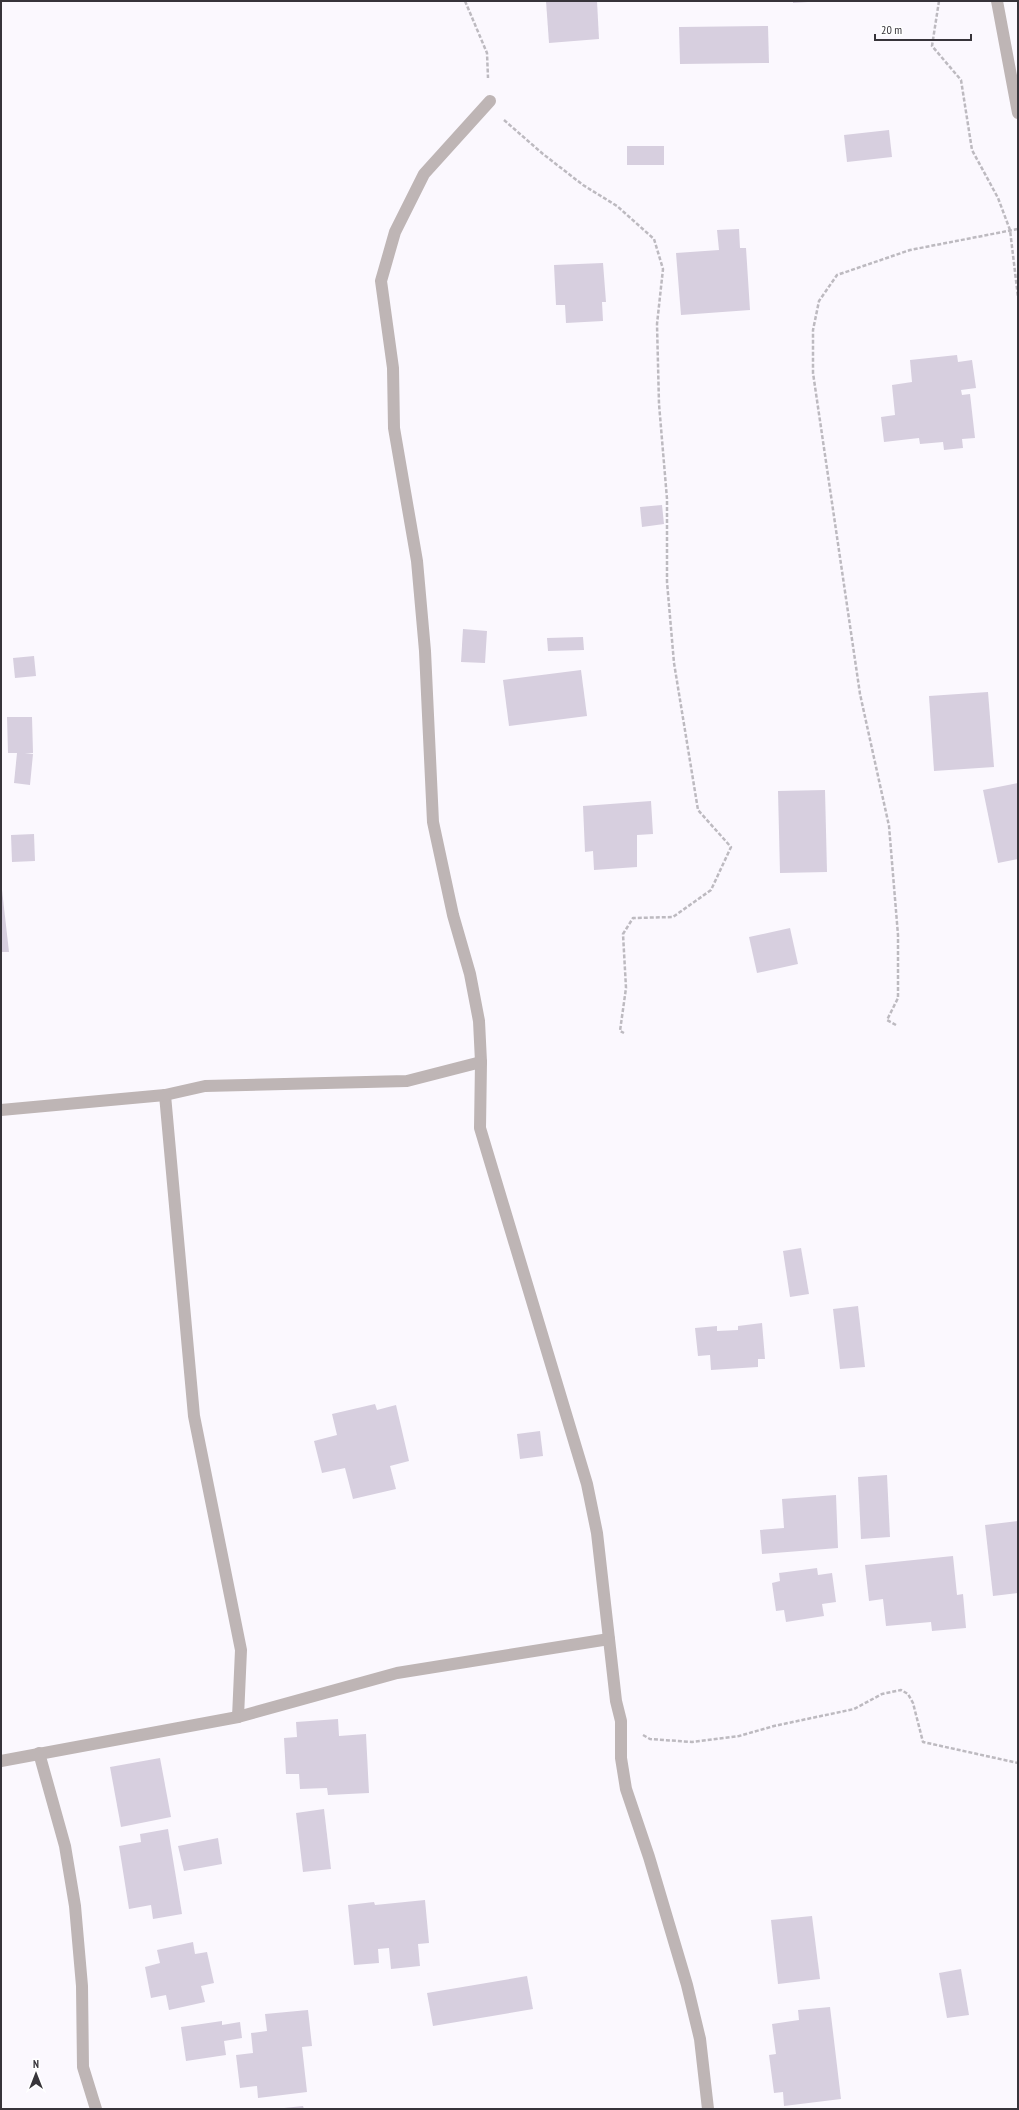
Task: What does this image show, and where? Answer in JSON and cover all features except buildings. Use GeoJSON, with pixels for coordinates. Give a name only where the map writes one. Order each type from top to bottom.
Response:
{"type":"FeatureCollection","features":[{"type":"Feature","properties":{"kind":"street"},"geometry":{"type":"LineString","coordinates":[[997,1],[1018,113]]}},
{"type":"Feature","properties":{"kind":"street"},"geometry":{"type":"LineString","coordinates":[[490,101],[424,174],[395,232],[381,280],[392,368],[394,428],[417,561],[425,651],[433,822],[453,915],[470,974],[479,1021],[481,1062],[480,1128],[587,1484],[597,1533],[616,1701],[621,1721],[621,1758],[626,1789],[650,1857],[687,1985],[700,2039],[708,2109]]}},
{"type":"Feature","properties":{"kind":"street"},"geometry":{"type":"LineString","coordinates":[[1,1110],[165,1096],[205,1086],[407,1081],[481,1062]]}},
{"type":"Feature","properties":{"kind":"street"},"geometry":{"type":"LineString","coordinates":[[165,1096],[194,1416],[241,1650],[238,1717]]}},
{"type":"Feature","properties":{"kind":"street"},"geometry":{"type":"LineString","coordinates":[[1,1761],[238,1717],[397,1674],[609,1639]]}},
{"type":"Feature","properties":{"kind":"street"},"geometry":{"type":"LineString","coordinates":[[39,1753],[65,1846],[75,1906],[82,1986],[83,2067],[96,2109]]}},
{"type":"Feature","properties":{"kind":"path"},"geometry":{"type":"LineString","coordinates":[[465,1],[487,53],[490,101],[507,125],[583,185],[617,206],[654,239],[663,269],[657,324],[659,404],[667,500],[667,582],[674,663],[698,810],[731,847],[711,890],[673,917],[633,918],[622,934],[626,988],[620,1032],[624,1032]]}},
{"type":"Feature","properties":{"kind":"path"},"geometry":{"type":"LineString","coordinates":[[939,1],[932,46],[961,80],[972,150],[998,198],[1010,230],[1018,297]]}},
{"type":"Feature","properties":{"kind":"path"},"geometry":{"type":"LineString","coordinates":[[896,1025],[887,1020],[898,998],[898,935],[890,826],[860,694],[813,373],[813,330],[819,301],[837,275],[910,250],[1018,229]]}},
{"type":"Feature","properties":{"kind":"path"},"geometry":{"type":"LineString","coordinates":[[621,1721],[650,1739],[692,1742],[739,1736],[774,1726],[854,1709],[882,1694],[901,1690],[908,1694],[913,1703],[923,1742],[1018,1763]]}}]}
